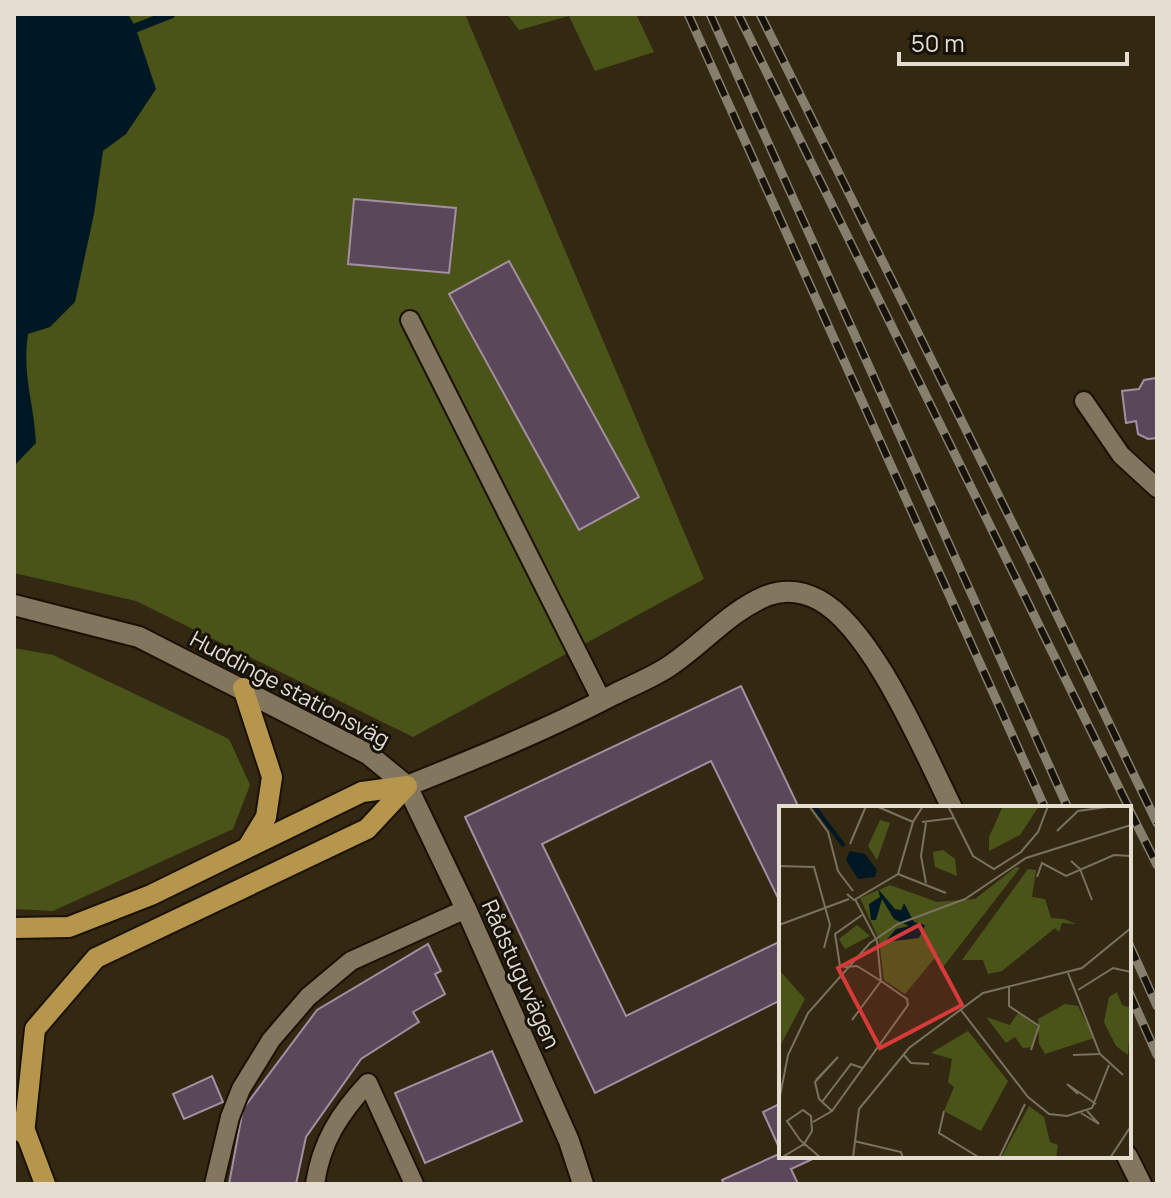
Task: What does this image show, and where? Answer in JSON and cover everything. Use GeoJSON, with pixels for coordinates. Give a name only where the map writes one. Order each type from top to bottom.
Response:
{"type":"FeatureCollection","features":[{"type":"Feature","properties":{"kind":"main road"},"geometry":{"type":"LineString","coordinates":[[243,688],[272,777],[266,817],[249,845]]}},
{"type":"Feature","properties":{"kind":"main road"},"geometry":{"type":"LineString","coordinates":[[14,928],[69,927],[151,895],[362,792],[407,786]]}},
{"type":"Feature","properties":{"kind":"main road"},"geometry":{"type":"LineString","coordinates":[[24,1134],[35,1029],[96,958],[367,829],[407,786]]}},
{"type":"Feature","properties":{"kind":"main road"},"geometry":{"type":"LineString","coordinates":[[14,1098],[24,1134],[45,1184]]}},
{"type":"Feature","properties":{"kind":"street"},"geometry":{"type":"LineString","coordinates":[[407,786],[536,734],[602,701],[668,666],[733,614],[768,595],[793,590],[820,600],[846,621],[885,675],[951,806]]}},
{"type":"Feature","properties":{"kind":"street","name":"Huddinge stationsväg"},"geometry":{"type":"LineString","coordinates":[[14,605],[139,637],[368,754],[407,786]]}},
{"type":"Feature","properties":{"kind":"street","name":"Rådstuguvägen"},"geometry":{"type":"LineString","coordinates":[[407,786],[466,909],[569,1141],[583,1184]]}},
{"type":"Feature","properties":{"kind":"street"},"geometry":{"type":"LineString","coordinates":[[1128,1158],[1141,1184]]}},
{"type":"Feature","properties":{"kind":"lane"},"geometry":{"type":"LineString","coordinates":[[410,320],[602,701]]}},
{"type":"Feature","properties":{"kind":"lane"},"geometry":{"type":"LineString","coordinates":[[1084,401],[1121,455],[1157,488]]}},
{"type":"Feature","properties":{"kind":"lane"},"geometry":{"type":"LineString","coordinates":[[214,1184],[230,1117],[241,1089],[271,1040],[308,997],[351,961],[466,909]]}},
{"type":"Feature","properties":{"kind":"lane"},"geometry":{"type":"LineString","coordinates":[[315,1184],[327,1138],[344,1110],[368,1083],[414,1184]]}},
{"type":"Feature","properties":{"kind":"green space"},"geometry":{"type":"Polygon","coordinates":[[[14,14],[465,14],[704,579],[413,737],[136,601],[14,573],[14,14]]]}},
{"type":"Feature","properties":{"kind":"green space"},"geometry":{"type":"Polygon","coordinates":[[[507,14],[636,14],[654,52],[595,71],[569,16],[519,30],[507,14]]]}},
{"type":"Feature","properties":{"kind":"green space"},"geometry":{"type":"Polygon","coordinates":[[[14,648],[53,655],[229,739],[250,785],[233,829],[53,911],[14,909],[14,648]]]}},
{"type":"Feature","properties":{"kind":"water"},"geometry":{"type":"Polygon","coordinates":[[[14,14],[128,14],[156,89],[126,134],[103,151],[94,214],[75,302],[50,327],[28,334],[27,377],[36,443],[14,466],[14,14]]]}},
{"type":"Feature","properties":{"kind":"building"},"geometry":{"type":"Polygon","coordinates":[[[354,199],[456,208],[449,273],[348,264],[354,199]]]}},
{"type":"Feature","properties":{"kind":"building"},"geometry":{"type":"Polygon","coordinates":[[[509,261],[639,497],[579,530],[449,294],[509,261]]]}},
{"type":"Feature","properties":{"kind":"building"},"geometry":{"type":"Polygon","coordinates":[[[1156,378],[1157,438],[1148,439],[1138,434],[1136,421],[1126,423],[1122,391],[1139,389],[1144,380],[1156,378]]]}},
{"type":"Feature","properties":{"kind":"building"},"geometry":{"type":"Polygon","coordinates":[[[741,686],[798,806],[779,806],[779,900],[711,761],[542,844],[626,1016],[779,942],[779,1001],[595,1093],[465,817],[741,686]]]}},
{"type":"Feature","properties":{"kind":"building"},"geometry":{"type":"Polygon","coordinates":[[[428,944],[441,971],[435,974],[445,994],[413,1012],[419,1022],[361,1059],[306,1137],[296,1184],[229,1184],[243,1109],[317,1010],[428,944]]]}},
{"type":"Feature","properties":{"kind":"building"},"geometry":{"type":"Polygon","coordinates":[[[492,1051],[522,1121],[425,1163],[395,1093],[492,1051]]]}},
{"type":"Feature","properties":{"kind":"building"},"geometry":{"type":"Polygon","coordinates":[[[212,1076],[223,1102],[184,1119],[173,1094],[212,1076]]]}},
{"type":"Feature","properties":{"kind":"building"},"geometry":{"type":"Polygon","coordinates":[[[779,1104],[779,1148],[763,1112],[779,1104]]]}},
{"type":"Feature","properties":{"kind":"building"},"geometry":{"type":"Polygon","coordinates":[[[779,1154],[779,1158],[815,1158],[791,1169],[798,1184],[724,1184],[722,1180],[779,1154]]]}},
{"type":"Feature","properties":{"kind":"waterway"},"geometry":{"type":"LineString","coordinates":[[125,32],[171,14]]}},
{"type":"Feature","properties":{"kind":"railway"},"geometry":{"type":"LineString","coordinates":[[688,14],[1044,806]]}},
{"type":"Feature","properties":{"kind":"railway"},"geometry":{"type":"LineString","coordinates":[[710,14],[1067,806]]}},
{"type":"Feature","properties":{"kind":"railway"},"geometry":{"type":"LineString","coordinates":[[738,14],[1128,806]]}},
{"type":"Feature","properties":{"kind":"railway"},"geometry":{"type":"LineString","coordinates":[[760,14],[1157,823]]}},
{"type":"Feature","properties":{"kind":"railway"},"geometry":{"type":"LineString","coordinates":[[1131,813],[1157,865]]}},
{"type":"Feature","properties":{"kind":"railway"},"geometry":{"type":"LineString","coordinates":[[1131,948],[1157,1006]]}},
{"type":"Feature","properties":{"kind":"railway"},"geometry":{"type":"LineString","coordinates":[[1131,996],[1157,1055]]}}]}
